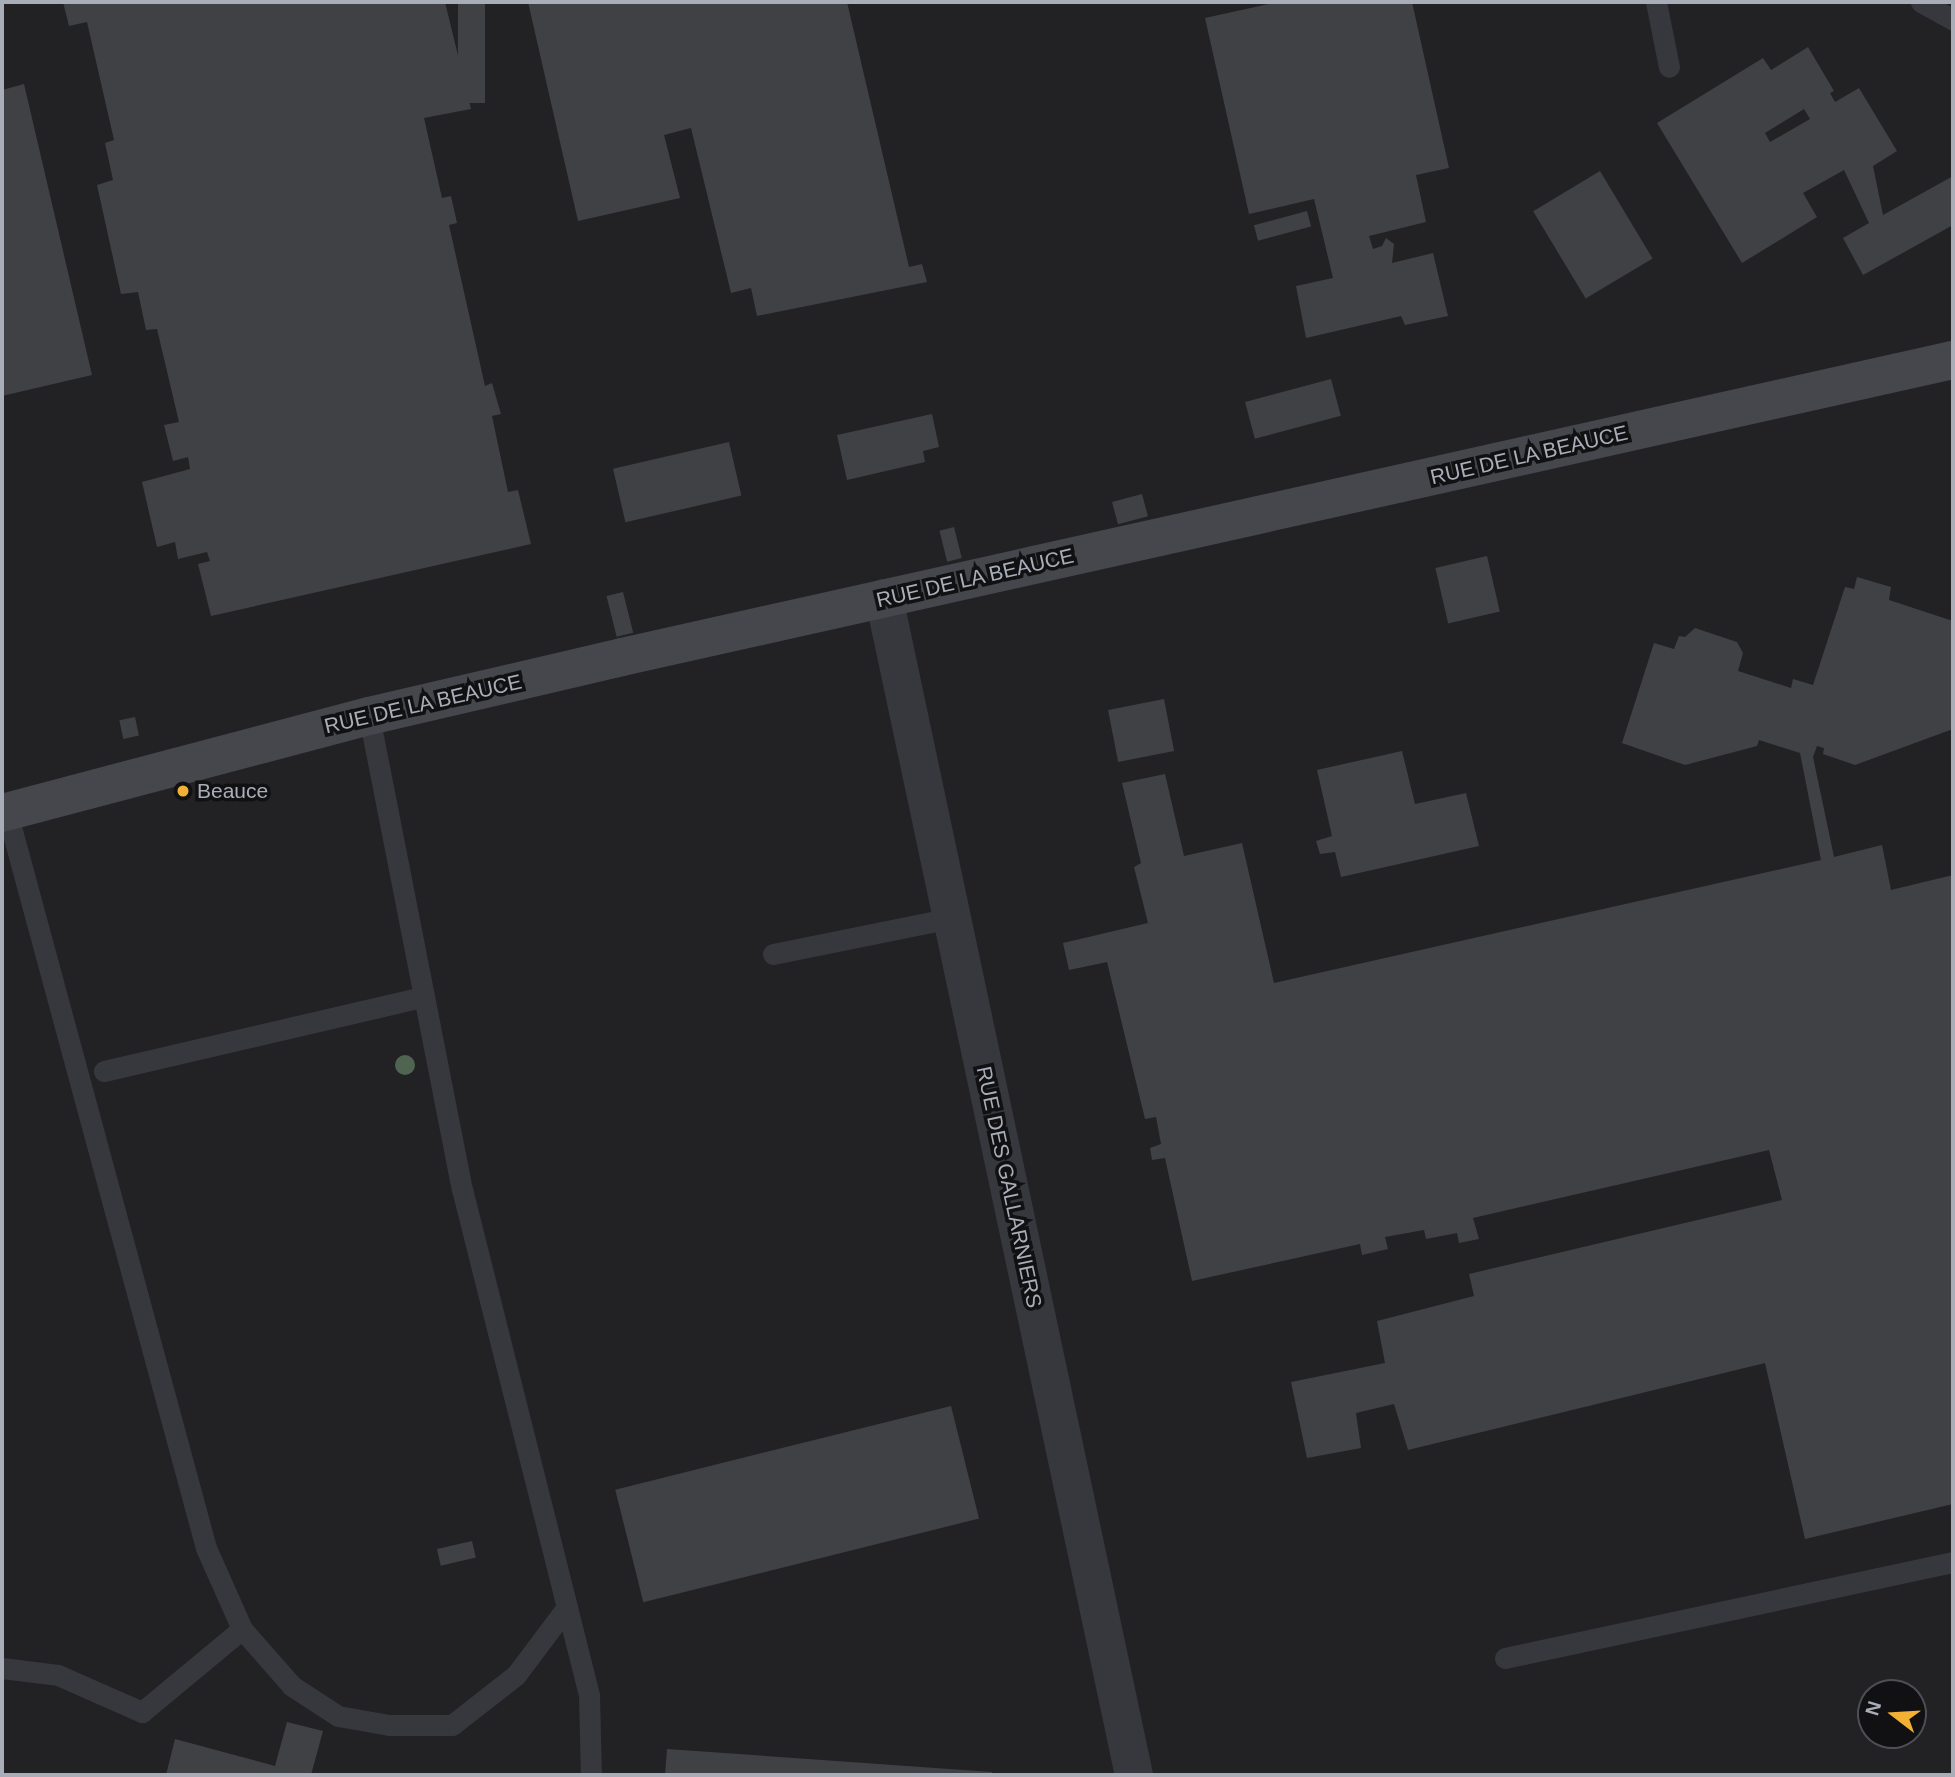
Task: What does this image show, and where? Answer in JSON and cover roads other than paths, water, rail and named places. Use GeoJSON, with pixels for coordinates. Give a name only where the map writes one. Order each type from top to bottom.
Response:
{"type":"FeatureCollection","features":[{"type":"Feature","properties":{"kind":"street","name":"RUE DE LA BEAUCE"},"geometry":{"type":"LineString","coordinates":[[4,813],[369,716],[884,598],[1953,360]]}},
{"type":"Feature","properties":{"kind":"street","name":"RUE DES GALLARNIERS"},"geometry":{"type":"LineString","coordinates":[[884,598],[1134,1775]]}},
{"type":"Feature","properties":{"kind":"lane"},"geometry":{"type":"LineString","coordinates":[[1656,2],[1669,67]]}},
{"type":"Feature","properties":{"kind":"lane"},"geometry":{"type":"LineString","coordinates":[[1921,2],[1953,20]]}},
{"type":"Feature","properties":{"kind":"lane"},"geometry":{"type":"LineString","coordinates":[[369,716],[422,997],[462,1189],[589,1695],[591,1775]]}},
{"type":"Feature","properties":{"kind":"lane"},"geometry":{"type":"LineString","coordinates":[[4,813],[206,1548],[242,1629],[292,1686],[338,1716],[389,1725],[452,1726],[516,1675],[567,1607]]}},
{"type":"Feature","properties":{"kind":"lane"},"geometry":{"type":"LineString","coordinates":[[773,954],[952,918]]}},
{"type":"Feature","properties":{"kind":"lane"},"geometry":{"type":"LineString","coordinates":[[104,1071],[422,997]]}},
{"type":"Feature","properties":{"kind":"lane"},"geometry":{"type":"LineString","coordinates":[[1505,1658],[1953,1562]]}},
{"type":"Feature","properties":{"kind":"lane"},"geometry":{"type":"LineString","coordinates":[[2,1668],[58,1675],[142,1712],[242,1629]]}},
{"type":"Feature","properties":{"kind":"place","name":"Beauce"},"geometry":{"type":"Point","coordinates":[183,791]}}]}
